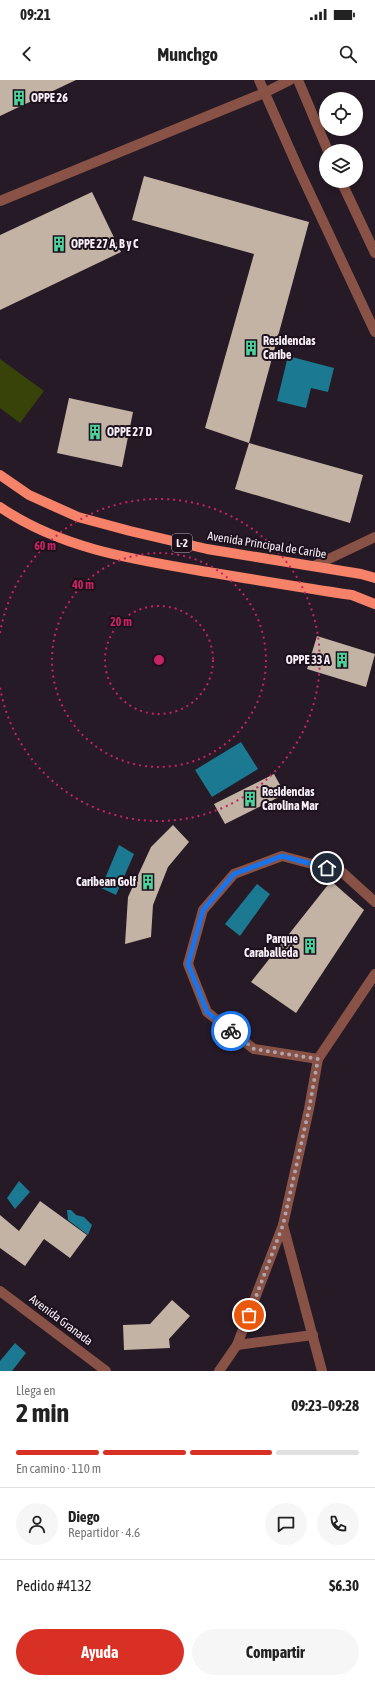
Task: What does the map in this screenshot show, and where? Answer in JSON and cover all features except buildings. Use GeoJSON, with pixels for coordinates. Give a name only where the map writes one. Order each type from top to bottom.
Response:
{"type":"FeatureCollection","features":[{"type":"Feature","properties":{"kind":"main road","name":"Avenida Principal de Caribe"},"geometry":{"type":"LineString","coordinates":[[0,475],[29,495],[78,517],[130,532],[207,549],[361,574],[375,578]]}},
{"type":"Feature","properties":{"kind":"main road","name":"L-2"},"geometry":{"type":"LineString","coordinates":[[0,507],[15,518],[68,542],[122,557],[352,596],[375,604]]}},
{"type":"Feature","properties":{"kind":"street"},"geometry":{"type":"LineString","coordinates":[[259,80],[375,332]]}},
{"type":"Feature","properties":{"kind":"street"},"geometry":{"type":"LineString","coordinates":[[0,201],[264,93],[290,80]]}},
{"type":"Feature","properties":{"kind":"street"},"geometry":{"type":"LineString","coordinates":[[298,80],[325,144]]}},
{"type":"Feature","properties":{"kind":"street"},"geometry":{"type":"LineString","coordinates":[[344,188],[375,253]]}},
{"type":"Feature","properties":{"kind":"street"},"geometry":{"type":"LineString","coordinates":[[314,566],[375,536]]}},
{"type":"Feature","properties":{"kind":"street"},"geometry":{"type":"LineString","coordinates":[[318,1059],[254,1049],[207,1012],[188,964],[203,910],[234,874],[282,856],[342,872],[375,902]]}},
{"type":"Feature","properties":{"kind":"street"},"geometry":{"type":"LineString","coordinates":[[219,1371],[237,1345],[283,1225],[309,1109],[318,1059],[375,974]]}},
{"type":"Feature","properties":{"kind":"street"},"geometry":{"type":"LineString","coordinates":[[283,1225],[322,1371]]}},
{"type":"Feature","properties":{"kind":"street","name":"Avenida Granada"},"geometry":{"type":"LineString","coordinates":[[0,1291],[106,1371]]}},
{"type":"Feature","properties":{"kind":"street"},"geometry":{"type":"LineString","coordinates":[[237,1345],[313,1335]]}},
{"type":"Feature","properties":{"kind":"green space"},"geometry":{"type":"Polygon","coordinates":[[[0,359],[44,391],[20,423],[0,408],[0,359]]]}},
{"type":"Feature","properties":{"kind":"water"},"geometry":{"type":"Polygon","coordinates":[[[288,356],[334,368],[328,392],[311,388],[306,408],[277,401],[288,356]]]}},
{"type":"Feature","properties":{"kind":"water"},"geometry":{"type":"Polygon","coordinates":[[[241,742],[258,769],[212,797],[195,770],[241,742]]]}},
{"type":"Feature","properties":{"kind":"water"},"geometry":{"type":"Polygon","coordinates":[[[119,845],[134,854],[116,895],[101,888],[119,845]]]}},
{"type":"Feature","properties":{"kind":"water"},"geometry":{"type":"Polygon","coordinates":[[[257,884],[270,894],[240,936],[225,924],[257,884]]]}},
{"type":"Feature","properties":{"kind":"water"},"geometry":{"type":"Polygon","coordinates":[[[19,1181],[30,1192],[15,1209],[7,1198],[19,1181]]]}},
{"type":"Feature","properties":{"kind":"water"},"geometry":{"type":"Polygon","coordinates":[[[67,1210],[71,1210],[76,1215],[84,1217],[92,1225],[88,1235],[68,1220],[67,1210]]]}},
{"type":"Feature","properties":{"kind":"water"},"geometry":{"type":"Polygon","coordinates":[[[15,1343],[26,1353],[12,1371],[0,1371],[0,1361],[15,1343]]]}},
{"type":"Feature","properties":{"kind":"way so far"},"geometry":{"type":"LineString","coordinates":[[231,1031],[254,1049],[318,1059],[309,1109],[283,1225],[249,1315]]}},
{"type":"Feature","properties":{"kind":"place","name":"OPPE 26"},"geometry":{"type":"Point","coordinates":[19,98]}},
{"type":"Feature","properties":{"kind":"place","name":"OPPE 27 A, B y C"},"geometry":{"type":"Point","coordinates":[59,244]}},
{"type":"Feature","properties":{"kind":"place","name":"Residencias Caribe"},"geometry":{"type":"Point","coordinates":[251,348]}},
{"type":"Feature","properties":{"kind":"place","name":"OPPE 27 D"},"geometry":{"type":"Point","coordinates":[95,432]}},
{"type":"Feature","properties":{"kind":"place","name":"OPPE 33 A"},"geometry":{"type":"Point","coordinates":[342,660]}},
{"type":"Feature","properties":{"kind":"place","name":"Residencias Carolina Mar"},"geometry":{"type":"Point","coordinates":[250,799]}},
{"type":"Feature","properties":{"kind":"place","name":"Caribean Golf"},"geometry":{"type":"Point","coordinates":[148,882]}},
{"type":"Feature","properties":{"kind":"place","name":"Parque Caraballeda"},"geometry":{"type":"Point","coordinates":[310,946]}},
{"type":"Feature","properties":{"kind":"route"},"geometry":{"type":"LineString","coordinates":[[231,1031],[207,1012],[188,964],[203,910],[234,874],[282,856],[327,868]]}}]}
